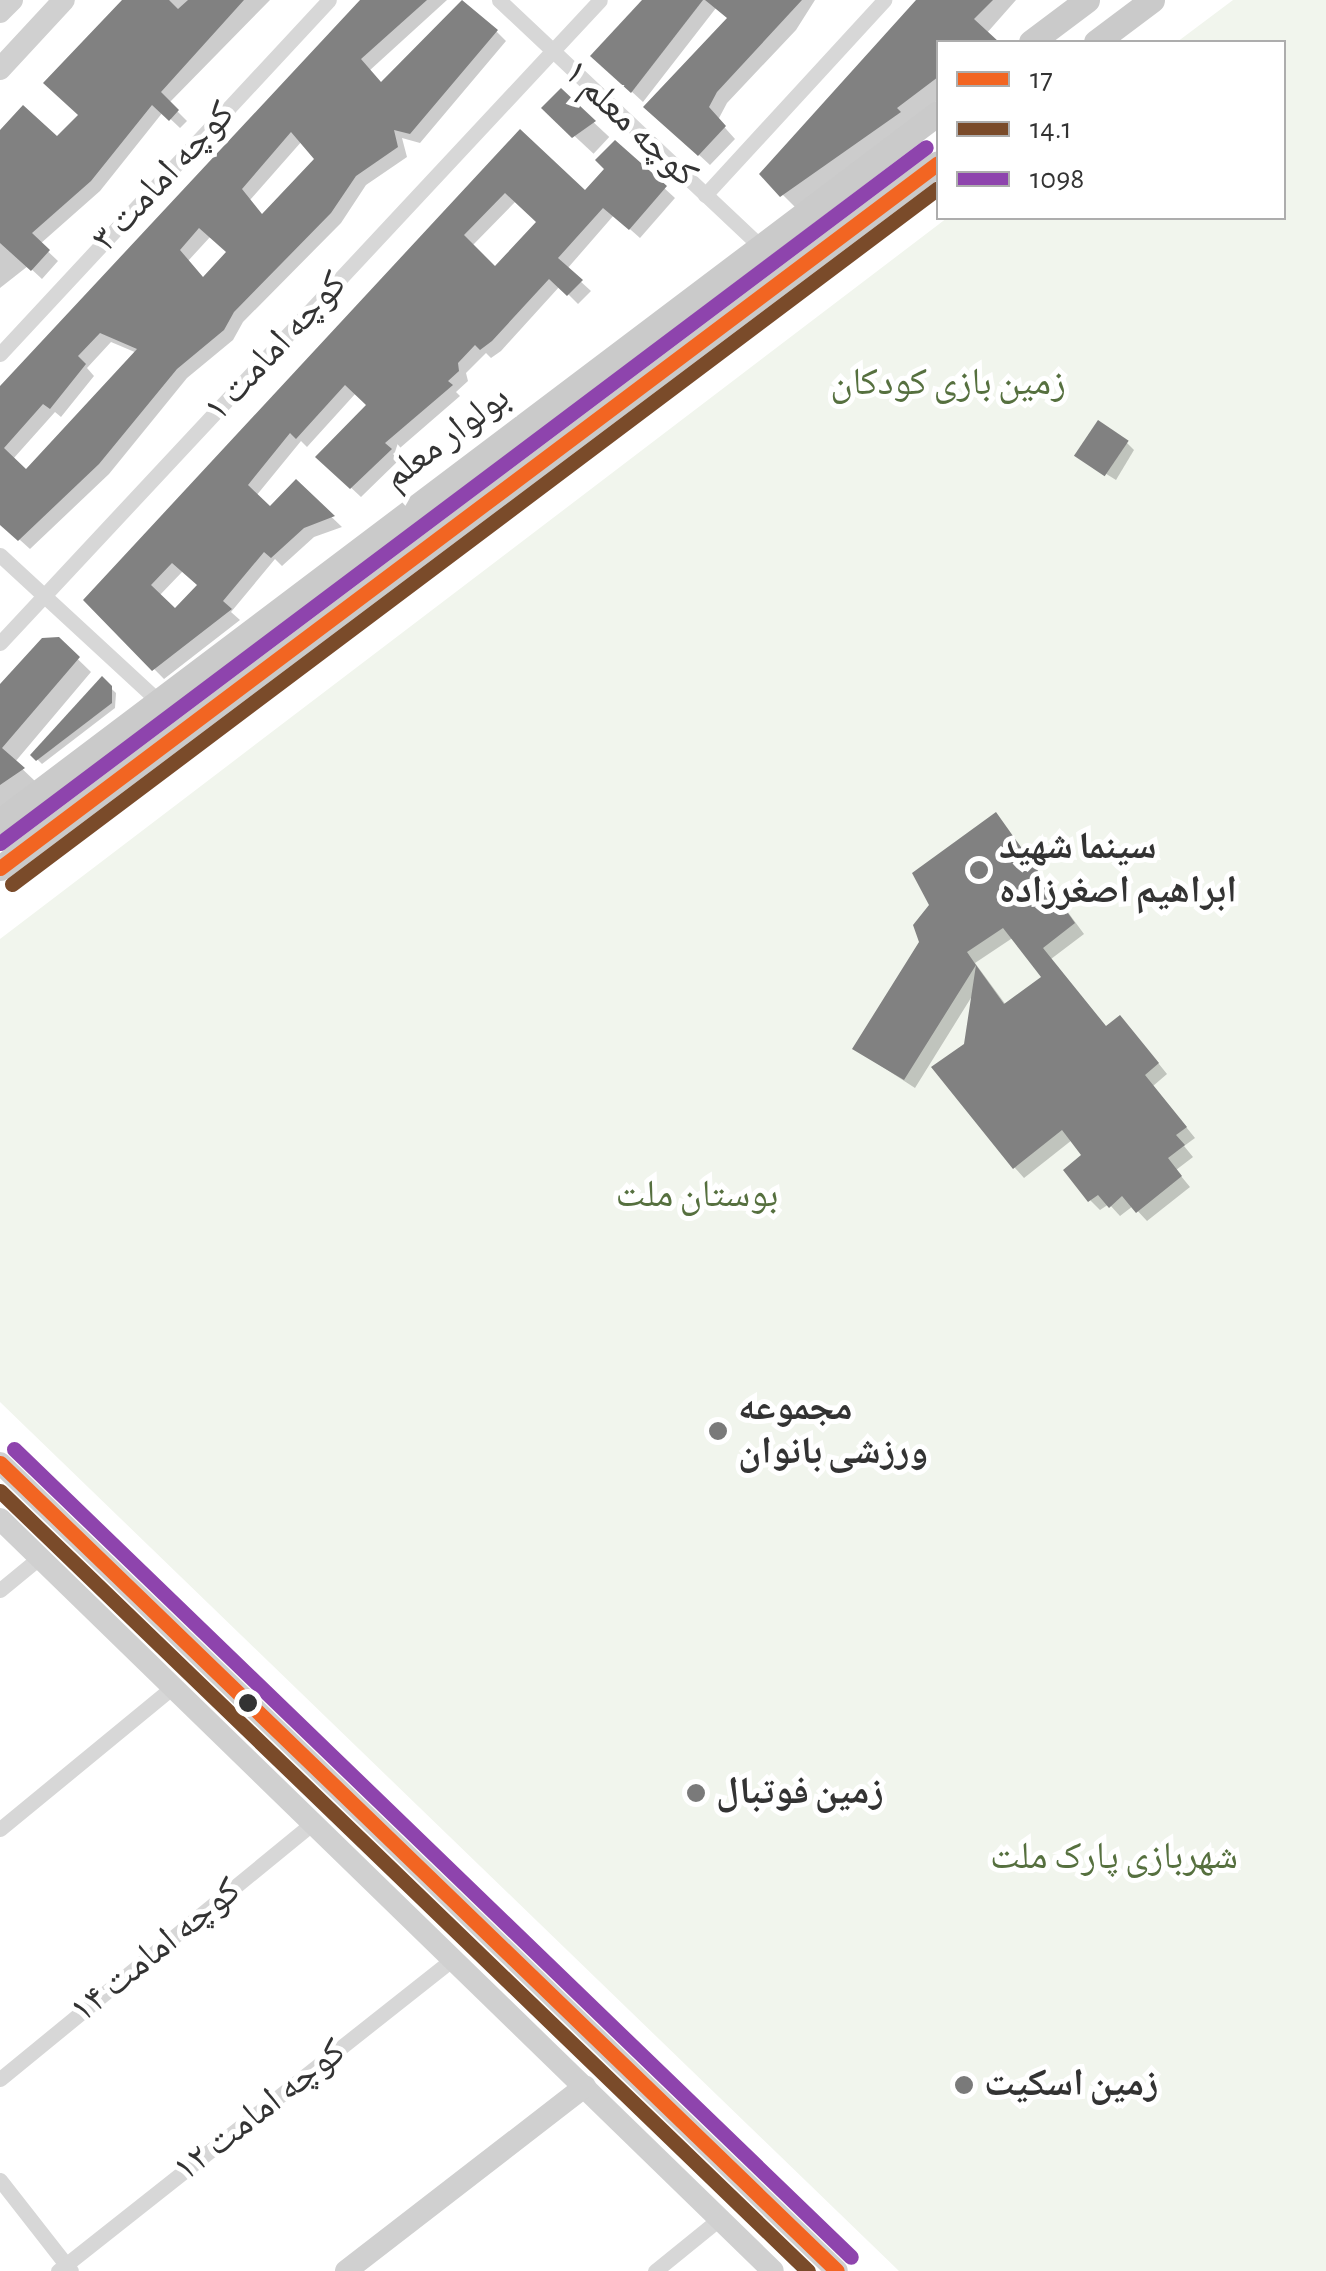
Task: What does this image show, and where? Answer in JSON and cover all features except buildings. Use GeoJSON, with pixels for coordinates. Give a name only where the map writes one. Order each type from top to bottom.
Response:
{"type":"FeatureCollection","features":[{"type":"Feature","properties":{"kind":"main road"},"geometry":{"type":"LineString","coordinates":[[0,12],[12,0]]}},
{"type":"Feature","properties":{"kind":"main road"},"geometry":{"type":"LineString","coordinates":[[0,68],[64,0]]}},
{"type":"Feature","properties":{"kind":"main road"},"geometry":{"type":"LineString","coordinates":[[1034,40],[1087,0]]}},
{"type":"Feature","properties":{"kind":"main road"},"geometry":{"type":"LineString","coordinates":[[1099,40],[1152,0]]}},
{"type":"Feature","properties":{"kind":"main road","name":"بولوار معلم"},"geometry":{"type":"LineString","coordinates":[[0,820],[936,115]]}},
{"type":"Feature","properties":{"kind":"main road","name":"بولوار معلم"},"geometry":{"type":"LineString","coordinates":[[0,868],[936,165]]}},
{"type":"Feature","properties":{"kind":"main road"},"geometry":{"type":"LineString","coordinates":[[156,699],[181,731]]}},
{"type":"Feature","properties":{"kind":"main road"},"geometry":{"type":"LineString","coordinates":[[0,1463],[837,2271]]}},
{"type":"Feature","properties":{"kind":"main road"},"geometry":{"type":"LineString","coordinates":[[0,1519],[773,2271]]}},
{"type":"Feature","properties":{"kind":"main road"},"geometry":{"type":"LineString","coordinates":[[346,2271],[586,2086]]}},
{"type":"Feature","properties":{"kind":"street","name":"کوچه امامت ۳"},"geometry":{"type":"LineString","coordinates":[[0,354],[329,0]]}},
{"type":"Feature","properties":{"kind":"street","name":"کوچه معلم ۱"},"geometry":{"type":"LineString","coordinates":[[498,0],[762,248]]}},
{"type":"Feature","properties":{"kind":"street","name":"کوچه امامت ۱"},"geometry":{"type":"LineString","coordinates":[[0,642],[600,0]]}},
{"type":"Feature","properties":{"kind":"street"},"geometry":{"type":"LineString","coordinates":[[705,195],[884,0]]}},
{"type":"Feature","properties":{"kind":"street"},"geometry":{"type":"LineString","coordinates":[[0,555],[156,699]]}},
{"type":"Feature","properties":{"kind":"street"},"geometry":{"type":"LineString","coordinates":[[0,1590],[40,1558]]}},
{"type":"Feature","properties":{"kind":"street"},"geometry":{"type":"LineString","coordinates":[[0,1829],[173,1687]]}},
{"type":"Feature","properties":{"kind":"street","name":"کوچه امامت ۱۴"},"geometry":{"type":"LineString","coordinates":[[0,2079],[313,1823]]}},
{"type":"Feature","properties":{"kind":"street","name":"کوچه امامت ۱۲"},"geometry":{"type":"LineString","coordinates":[[65,2269],[454,1958]]}},
{"type":"Feature","properties":{"kind":"street"},"geometry":{"type":"LineString","coordinates":[[0,2180],[65,2269]]}},
{"type":"Feature","properties":{"kind":"street"},"geometry":{"type":"LineString","coordinates":[[655,2271],[718,2220]]}},
{"type":"Feature","properties":{"kind":"green space","name":"بوستان ملت"},"geometry":{"type":"Polygon","coordinates":[[[1233,0],[1326,0],[1326,2271],[899,2271],[0,1402],[0,939],[944,220],[1286,220],[1286,40],[1180,40],[1233,0]]]}},
{"type":"Feature","properties":{"kind":"transit line","name":"1098"},"geometry":{"type":"LineString","coordinates":[[0,843],[926,147]]}},
{"type":"Feature","properties":{"kind":"transit line","name":"17"},"geometry":{"type":"LineString","coordinates":[[0,868],[936,165]]}},
{"type":"Feature","properties":{"kind":"transit line","name":"14.1"},"geometry":{"type":"LineString","coordinates":[[12,884],[936,190]]}},
{"type":"Feature","properties":{"kind":"transit line","name":"1098"},"geometry":{"type":"LineString","coordinates":[[14,1449],[851,2257]]}},
{"type":"Feature","properties":{"kind":"transit line","name":"17"},"geometry":{"type":"LineString","coordinates":[[0,1463],[837,2271]]}},
{"type":"Feature","properties":{"kind":"transit line","name":"14.1"},"geometry":{"type":"LineString","coordinates":[[0,1491],[808,2271]]}},
{"type":"Feature","properties":{"kind":"place","name":"سینما شهید ابراهیم اصغرزاده"},"geometry":{"type":"Point","coordinates":[979,870]}},
{"type":"Feature","properties":{"kind":"place","name":"مجموعه ورزشی بانوان"},"geometry":{"type":"Point","coordinates":[718,1431]}},
{"type":"Feature","properties":{"kind":"place","name":"زمین فوتبال"},"geometry":{"type":"Point","coordinates":[696,1793]}},
{"type":"Feature","properties":{"kind":"place","name":"زمین اسکیت"},"geometry":{"type":"Point","coordinates":[964,2085]}},
{"type":"Feature","properties":{"kind":"park label","name":"زمین بازی کودکان"},"geometry":{"type":"Point","coordinates":[948,384]}},
{"type":"Feature","properties":{"kind":"park label","name":"شهربازی پارک ملت"},"geometry":{"type":"Point","coordinates":[1114,1858]}}]}
